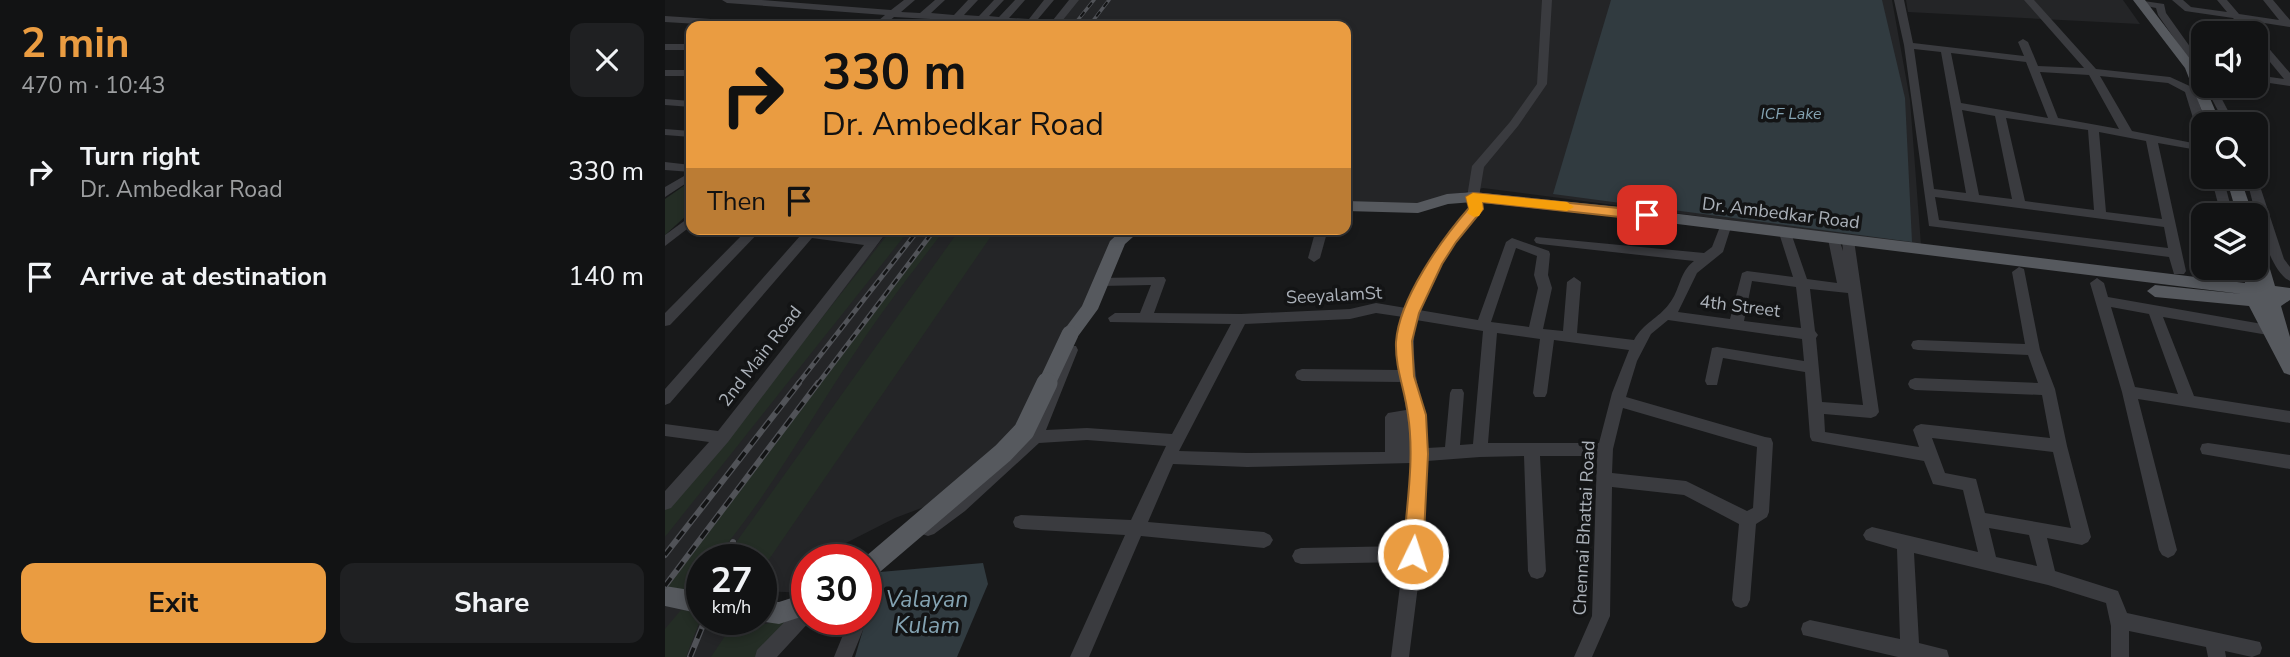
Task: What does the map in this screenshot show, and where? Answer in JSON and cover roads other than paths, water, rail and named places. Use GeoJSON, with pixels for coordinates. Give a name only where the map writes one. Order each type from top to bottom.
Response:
{"type":"FeatureCollection","features":[{"type":"Feature","properties":{"kind":"main road"},"geometry":{"type":"LineString","coordinates":[[2137,1],[2191,60]]}},
{"type":"Feature","properties":{"kind":"main road"},"geometry":{"type":"LineString","coordinates":[[2137,1],[2189,79],[2201,112]]}},
{"type":"Feature","properties":{"kind":"main road","name":"Dr. Ambedkar Road"},"geometry":{"type":"LineString","coordinates":[[1351,206],[1418,208],[1447,199],[1473,197],[1621,212],[2182,285]]}},
{"type":"Feature","properties":{"kind":"main road"},"geometry":{"type":"LineString","coordinates":[[882,558],[1003,453],[1024,430],[1070,334],[1089,309],[1118,241],[1126,235]]}},
{"type":"Feature","properties":{"kind":"main road","name":"Dr. Ambedkar Road"},"geometry":{"type":"LineString","coordinates":[[1876,244],[1962,265],[2097,283],[2182,285],[2234,280]]}},
{"type":"Feature","properties":{"kind":"main road"},"geometry":{"type":"LineString","coordinates":[[2256,280],[2268,330],[2283,350],[2290,368]]}},
{"type":"Feature","properties":{"kind":"main road"},"geometry":{"type":"LineString","coordinates":[[2256,280],[2285,346],[2283,350]]}},
{"type":"Feature","properties":{"kind":"main road"},"geometry":{"type":"LineString","coordinates":[[2258,280],[2290,301]]}},
{"type":"Feature","properties":{"kind":"main road"},"geometry":{"type":"LineString","coordinates":[[2259,280],[2290,294]]}},
{"type":"Feature","properties":{"kind":"main road"},"geometry":{"type":"LineString","coordinates":[[665,596],[686,600]]}},
{"type":"Feature","properties":{"kind":"street"},"geometry":{"type":"LineString","coordinates":[[727,0],[990,21]]}},
{"type":"Feature","properties":{"kind":"street"},"geometry":{"type":"LineString","coordinates":[[883,21],[910,0]]}},
{"type":"Feature","properties":{"kind":"street"},"geometry":{"type":"LineString","coordinates":[[922,16],[940,0]]}},
{"type":"Feature","properties":{"kind":"street"},"geometry":{"type":"LineString","coordinates":[[953,21],[973,0]]}},
{"type":"Feature","properties":{"kind":"street"},"geometry":{"type":"LineString","coordinates":[[981,19],[999,0]]}},
{"type":"Feature","properties":{"kind":"street"},"geometry":{"type":"LineString","coordinates":[[1001,21],[1020,0]]}},
{"type":"Feature","properties":{"kind":"street"},"geometry":{"type":"LineString","coordinates":[[1032,21],[1049,0]]}},
{"type":"Feature","properties":{"kind":"street"},"geometry":{"type":"LineString","coordinates":[[1057,21],[1074,0]]}},
{"type":"Feature","properties":{"kind":"street"},"geometry":{"type":"LineString","coordinates":[[1400,657],[1413,554],[1405,456],[1410,416],[1404,341],[1411,313],[1450,239],[1476,209],[1473,197],[1478,166],[1514,124],[1542,84],[1547,0]]}},
{"type":"Feature","properties":{"kind":"street"},"geometry":{"type":"LineString","coordinates":[[1899,0],[1909,45],[1933,223],[2176,253]]}},
{"type":"Feature","properties":{"kind":"street"},"geometry":{"type":"LineString","coordinates":[[2029,0],[2093,72],[2127,133]]}},
{"type":"Feature","properties":{"kind":"street"},"geometry":{"type":"LineString","coordinates":[[2177,0],[2188,9],[2289,24]]}},
{"type":"Feature","properties":{"kind":"street"},"geometry":{"type":"LineString","coordinates":[[2222,0],[2240,21]]}},
{"type":"Feature","properties":{"kind":"street"},"geometry":{"type":"LineString","coordinates":[[2268,0],[2289,24]]}},
{"type":"Feature","properties":{"kind":"street"},"geometry":{"type":"LineString","coordinates":[[665,19],[695,21]]}},
{"type":"Feature","properties":{"kind":"street"},"geometry":{"type":"LineString","coordinates":[[2023,42],[2054,120]]}},
{"type":"Feature","properties":{"kind":"street"},"geometry":{"type":"LineString","coordinates":[[1909,45],[1945,48],[2033,66],[2170,80],[2190,90],[2197,112]]}},
{"type":"Feature","properties":{"kind":"street"},"geometry":{"type":"LineString","coordinates":[[665,47],[686,47]]}},
{"type":"Feature","properties":{"kind":"street"},"geometry":{"type":"LineString","coordinates":[[1945,48],[1973,197]]}},
{"type":"Feature","properties":{"kind":"street"},"geometry":{"type":"LineString","coordinates":[[2268,54],[2290,82]]}},
{"type":"Feature","properties":{"kind":"street"},"geometry":{"type":"LineString","coordinates":[[665,73],[686,74]]}},
{"type":"Feature","properties":{"kind":"street"},"geometry":{"type":"LineString","coordinates":[[2268,79],[2290,82]]}},
{"type":"Feature","properties":{"kind":"street"},"geometry":{"type":"LineString","coordinates":[[665,102],[686,104]]}},
{"type":"Feature","properties":{"kind":"street"},"geometry":{"type":"LineString","coordinates":[[1957,106],[2046,121],[2054,120],[2191,146]]}},
{"type":"Feature","properties":{"kind":"street"},"geometry":{"type":"LineString","coordinates":[[2000,114],[2019,203]]}},
{"type":"Feature","properties":{"kind":"street"},"geometry":{"type":"LineString","coordinates":[[2093,127],[2100,213]]}},
{"type":"Feature","properties":{"kind":"street"},"geometry":{"type":"LineString","coordinates":[[665,132],[686,134]]}},
{"type":"Feature","properties":{"kind":"street"},"geometry":{"type":"LineString","coordinates":[[2151,138],[2182,285],[2196,318]]}},
{"type":"Feature","properties":{"kind":"street"},"geometry":{"type":"LineString","coordinates":[[665,166],[686,168]]}},
{"type":"Feature","properties":{"kind":"street"},"geometry":{"type":"LineString","coordinates":[[665,193],[686,178]]}},
{"type":"Feature","properties":{"kind":"street"},"geometry":{"type":"LineString","coordinates":[[2256,189],[2278,260],[2289,275]]}},
{"type":"Feature","properties":{"kind":"street"},"geometry":{"type":"LineString","coordinates":[[1929,192],[2170,224]]}},
{"type":"Feature","properties":{"kind":"street"},"geometry":{"type":"LineString","coordinates":[[665,242],[686,224]]}},
{"type":"Feature","properties":{"kind":"street","name":"Chennai Bhattai Road"},"geometry":{"type":"LineString","coordinates":[[1583,657],[1601,616],[1605,449],[1617,400],[1646,331],[1675,307],[1691,270],[1718,249],[1725,227]]}},
{"type":"Feature","properties":{"kind":"street"},"geometry":{"type":"LineString","coordinates":[[1785,233],[1802,284],[1811,335],[1818,437],[1929,455]]}},
{"type":"Feature","properties":{"kind":"street"},"geometry":{"type":"LineString","coordinates":[[665,321],[750,235]]}},
{"type":"Feature","properties":{"kind":"street"},"geometry":{"type":"LineString","coordinates":[[665,399],[808,235]]}},
{"type":"Feature","properties":{"kind":"street"},"geometry":{"type":"LineString","coordinates":[[829,235],[872,242]]}},
{"type":"Feature","properties":{"kind":"street","name":"2nd Main Road"},"geometry":{"type":"LineString","coordinates":[[665,502],[722,438],[878,235]]}},
{"type":"Feature","properties":{"kind":"street"},"geometry":{"type":"LineString","coordinates":[[1314,258],[1320,235]]}},
{"type":"Feature","properties":{"kind":"street"},"geometry":{"type":"LineString","coordinates":[[1540,240],[1705,258]]}},
{"type":"Feature","properties":{"kind":"street"},"geometry":{"type":"LineString","coordinates":[[1736,324],[1747,276],[1845,289],[1841,240]]}},
{"type":"Feature","properties":{"kind":"street"},"geometry":{"type":"LineString","coordinates":[[1815,407],[1871,412],[1841,240]]}},
{"type":"Feature","properties":{"kind":"street"},"geometry":{"type":"LineString","coordinates":[[1480,450],[1486,326],[1512,242],[1544,254],[1541,275],[1545,288],[1540,393]]}},
{"type":"Feature","properties":{"kind":"street"},"geometry":{"type":"LineString","coordinates":[[1978,519],[2081,537],[2047,389],[2033,350],[2019,272]]}},
{"type":"Feature","properties":{"kind":"street"},"geometry":{"type":"LineString","coordinates":[[2268,277],[2289,275]]}},
{"type":"Feature","properties":{"kind":"street"},"geometry":{"type":"LineString","coordinates":[[1101,281],[1159,280],[1145,318]]}},
{"type":"Feature","properties":{"kind":"street"},"geometry":{"type":"LineString","coordinates":[[1570,338],[1574,282]]}},
{"type":"Feature","properties":{"kind":"street"},"geometry":{"type":"LineString","coordinates":[[2097,283],[2129,392],[2168,550]]}},
{"type":"Feature","properties":{"kind":"street"},"geometry":{"type":"LineString","coordinates":[[2102,300],[2268,330]]}},
{"type":"Feature","properties":{"kind":"street","name":"SeeyalamSt"},"geometry":{"type":"LineString","coordinates":[[1115,318],[1241,318],[1350,314],[1376,308],[1638,346]]}},
{"type":"Feature","properties":{"kind":"street"},"geometry":{"type":"LineString","coordinates":[[882,561],[959,506],[1035,436],[1089,309]]}},
{"type":"Feature","properties":{"kind":"street"},"geometry":{"type":"LineString","coordinates":[[2154,310],[2188,401]]}},
{"type":"Feature","properties":{"kind":"street","name":"4th Street"},"geometry":{"type":"LineString","coordinates":[[1665,315],[1811,335]]}},
{"type":"Feature","properties":{"kind":"street"},"geometry":{"type":"LineString","coordinates":[[1079,657],[1168,457],[1241,318]]}},
{"type":"Feature","properties":{"kind":"street"},"geometry":{"type":"LineString","coordinates":[[1919,345],[2033,350]]}},
{"type":"Feature","properties":{"kind":"street"},"geometry":{"type":"LineString","coordinates":[[1712,381],[1717,352],[1812,368]]}},
{"type":"Feature","properties":{"kind":"street"},"geometry":{"type":"LineString","coordinates":[[1302,375],[1406,376]]}},
{"type":"Feature","properties":{"kind":"street"},"geometry":{"type":"LineString","coordinates":[[1915,384],[2047,389]]}},
{"type":"Feature","properties":{"kind":"street"},"geometry":{"type":"LineString","coordinates":[[2129,392],[2290,417]]}},
{"type":"Feature","properties":{"kind":"street"},"geometry":{"type":"LineString","coordinates":[[1452,452],[1457,393]]}},
{"type":"Feature","properties":{"kind":"street"},"geometry":{"type":"LineString","coordinates":[[1617,400],[1765,443],[1761,512],[1748,520]]}},
{"type":"Feature","properties":{"kind":"street"},"geometry":{"type":"LineString","coordinates":[[665,430],[722,438]]}},
{"type":"Feature","properties":{"kind":"street"},"geometry":{"type":"LineString","coordinates":[[1989,563],[1970,484],[1939,478],[1921,430],[2059,446]]}},
{"type":"Feature","properties":{"kind":"street"},"geometry":{"type":"LineString","coordinates":[[1035,436],[1087,434],[1177,441]]}},
{"type":"Feature","properties":{"kind":"street"},"geometry":{"type":"LineString","coordinates":[[1532,449],[1537,571]]}},
{"type":"Feature","properties":{"kind":"street"},"geometry":{"type":"LineString","coordinates":[[1168,457],[1247,460],[1405,456],[1480,450],[1605,449]]}},
{"type":"Feature","properties":{"kind":"street"},"geometry":{"type":"LineString","coordinates":[[2208,449],[2290,462]]}},
{"type":"Feature","properties":{"kind":"street"},"geometry":{"type":"LineString","coordinates":[[1604,479],[1686,488],[1748,520]]}},
{"type":"Feature","properties":{"kind":"street"},"geometry":{"type":"LineString","coordinates":[[1741,600],[1748,520]]}},
{"type":"Feature","properties":{"kind":"street"},"geometry":{"type":"LineString","coordinates":[[1021,522],[1135,528],[1263,540]]}},
{"type":"Feature","properties":{"kind":"street"},"geometry":{"type":"LineString","coordinates":[[2036,529],[2048,577]]}},
{"type":"Feature","properties":{"kind":"street"},"geometry":{"type":"LineString","coordinates":[[1872,535],[2048,577],[2112,597],[2118,606],[2120,620],[2120,657]]}},
{"type":"Feature","properties":{"kind":"street"},"geometry":{"type":"LineString","coordinates":[[1905,543],[1910,650]]}},
{"type":"Feature","properties":{"kind":"street"},"geometry":{"type":"LineString","coordinates":[[1301,556],[1413,554]]}},
{"type":"Feature","properties":{"kind":"street"},"geometry":{"type":"LineString","coordinates":[[2120,620],[2216,648],[2253,648]]}},
{"type":"Feature","properties":{"kind":"street"},"geometry":{"type":"LineString","coordinates":[[764,657],[791,628]]}},
{"type":"Feature","properties":{"kind":"street"},"geometry":{"type":"LineString","coordinates":[[1810,629],[1940,657]]}},
{"type":"Feature","properties":{"kind":"street"},"geometry":{"type":"LineString","coordinates":[[843,657],[852,635]]}},
{"type":"Feature","properties":{"kind":"water","name":"ICF Lake"},"geometry":{"type":"Polygon","coordinates":[[[1611,0],[1882,0],[1905,98],[1912,242],[1553,194],[1611,0]]]}},
{"type":"Feature","properties":{"kind":"water","name":"Valayan Kulam"},"geometry":{"type":"Polygon","coordinates":[[[983,563],[988,584],[957,657],[855,657],[861,635],[882,635],[882,572],[983,563]]]}},
{"type":"Feature","properties":{"kind":"railway"},"geometry":{"type":"LineString","coordinates":[[1077,21],[1094,0]]}},
{"type":"Feature","properties":{"kind":"railway"},"geometry":{"type":"LineString","coordinates":[[1093,21],[1109,0]]}},
{"type":"Feature","properties":{"kind":"railway"},"geometry":{"type":"LineString","coordinates":[[797,385],[914,235]]}},
{"type":"Feature","properties":{"kind":"railway"},"geometry":{"type":"LineString","coordinates":[[817,385],[930,235]]}},
{"type":"Feature","properties":{"kind":"railway"},"geometry":{"type":"LineString","coordinates":[[665,555],[799,383]]}},
{"type":"Feature","properties":{"kind":"railway"},"geometry":{"type":"LineString","coordinates":[[665,586],[818,383]]}},
{"type":"Feature","properties":{"kind":"railway"},"geometry":{"type":"LineString","coordinates":[[690,657],[699,635]]}}]}
